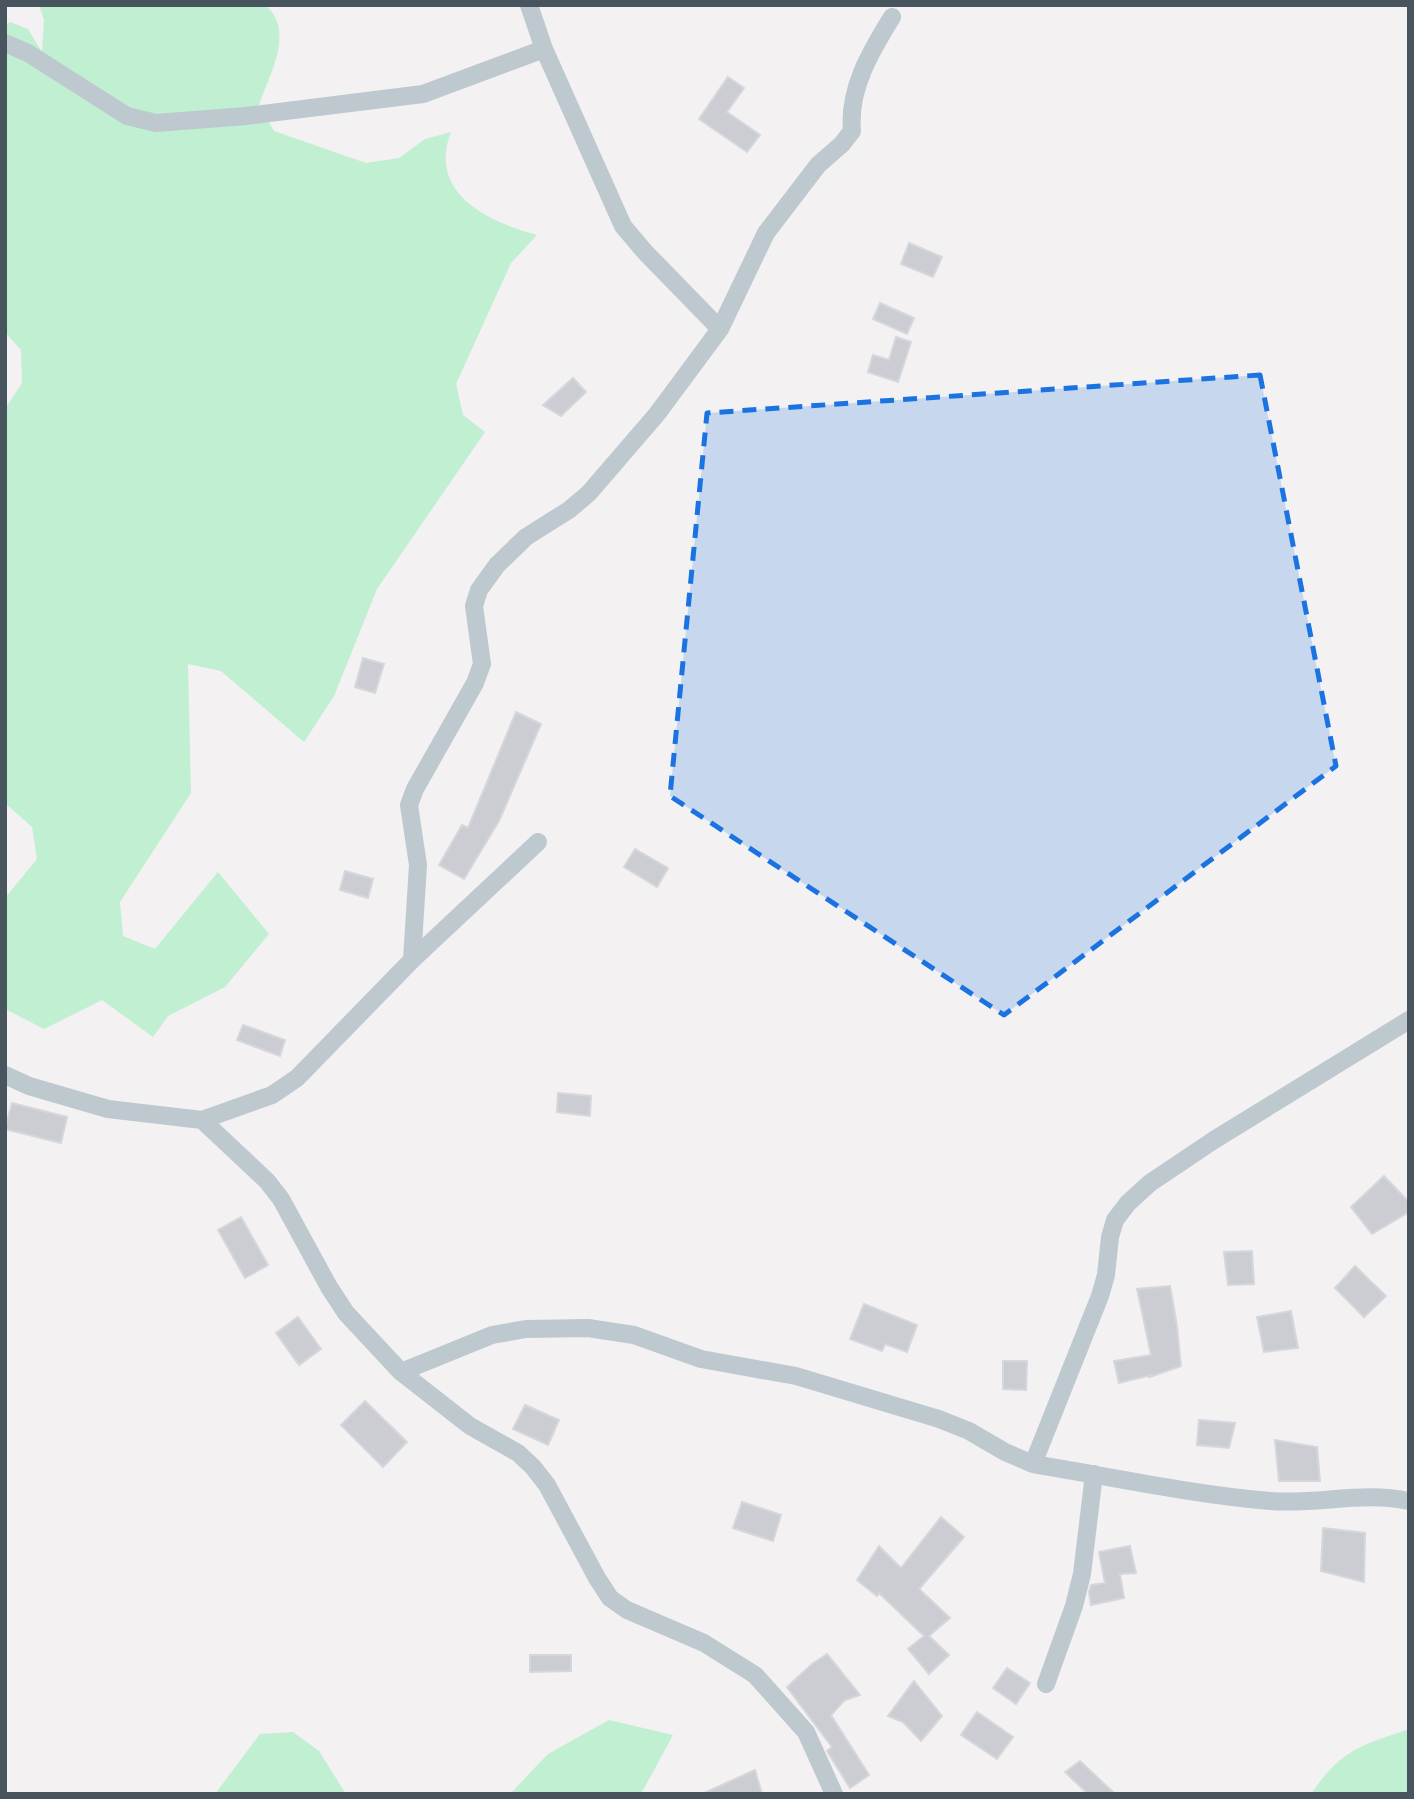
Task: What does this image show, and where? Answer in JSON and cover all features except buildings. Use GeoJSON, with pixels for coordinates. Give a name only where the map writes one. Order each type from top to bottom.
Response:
{"type":"FeatureCollection","features":[{"type":"Feature","properties":{"kind":"street"},"geometry":{"type":"LineString","coordinates":[[529,5],[544,49],[623,226],[720,329]]}},
{"type":"Feature","properties":{"kind":"street"},"geometry":{"type":"LineString","coordinates":[[412,960],[418,865],[409,805],[415,789],[475,683],[482,664],[474,606],[479,590],[497,565],[526,537],[569,510],[589,493],[657,414],[720,329],[766,233],[818,165],[842,144],[852,131],[850,114],[858,85],[872,49],[892,17]]}},
{"type":"Feature","properties":{"kind":"street"},"geometry":{"type":"LineString","coordinates":[[5,43],[28,52],[127,116],[156,123],[246,116],[423,93],[544,49]]}},
{"type":"Feature","properties":{"kind":"street"},"geometry":{"type":"LineString","coordinates":[[5,1075],[29,1086],[108,1109],[201,1120],[272,1095],[297,1078],[412,960],[538,842]]}},
{"type":"Feature","properties":{"kind":"street"},"geometry":{"type":"LineString","coordinates":[[1033,1464],[1100,1296],[1115,1220],[1128,1203],[1150,1183],[1214,1140],[1409,1020]]}},
{"type":"Feature","properties":{"kind":"street"},"geometry":{"type":"LineString","coordinates":[[201,1120],[267,1181],[281,1199],[346,1313],[401,1372],[470,1426],[518,1453],[533,1467],[547,1485],[610,1598],[627,1610],[704,1643],[755,1675],[806,1732],[834,1794]]}},
{"type":"Feature","properties":{"kind":"street"},"geometry":{"type":"LineString","coordinates":[[401,1372],[492,1335],[526,1329],[588,1328],[634,1335],[701,1359],[796,1376],[939,1419],[969,1431],[1005,1452],[1033,1464],[1274,1501],[1316,1502],[1346,1497],[1409,1501]]}},
{"type":"Feature","properties":{"kind":"street"},"geometry":{"type":"LineString","coordinates":[[1046,1684],[1074,1606],[1082,1574],[1094,1474]]}},
{"type":"Feature","properties":{"kind":"highlighted area"},"geometry":{"type":"Polygon","coordinates":[[[1260,375],[1336,766],[1004,1015],[670,796],[707,413],[1260,375]]]}},
{"type":"Feature","properties":{"kind":"green space"},"geometry":{"type":"Polygon","coordinates":[[[39,5],[265,5],[274,15],[279,27],[279,40],[273,67],[259,105],[274,131],[366,163],[399,158],[425,139],[451,132],[446,153],[447,172],[455,188],[467,202],[482,213],[537,235],[511,263],[456,384],[463,415],[485,432],[377,589],[334,696],[304,742],[221,671],[188,664],[191,793],[120,902],[123,936],[155,949],[218,872],[269,934],[225,987],[168,1016],[153,1037],[102,1000],[44,1029],[5,1009],[5,898],[37,859],[32,827],[5,803],[5,409],[22,383],[21,350],[5,332],[5,25],[10,22],[28,29],[42,52],[44,20],[39,5]]]}},
{"type":"Feature","properties":{"kind":"green space"},"geometry":{"type":"Polygon","coordinates":[[[609,1720],[673,1735],[641,1794],[510,1794],[548,1754],[609,1720]]]}},
{"type":"Feature","properties":{"kind":"green space"},"geometry":{"type":"Polygon","coordinates":[[[1409,1729],[1409,1794],[1311,1794],[1332,1767],[1353,1751],[1409,1729]]]}},
{"type":"Feature","properties":{"kind":"green space"},"geometry":{"type":"Polygon","coordinates":[[[293,1732],[319,1751],[346,1794],[215,1794],[260,1734],[293,1732]]]}}]}
